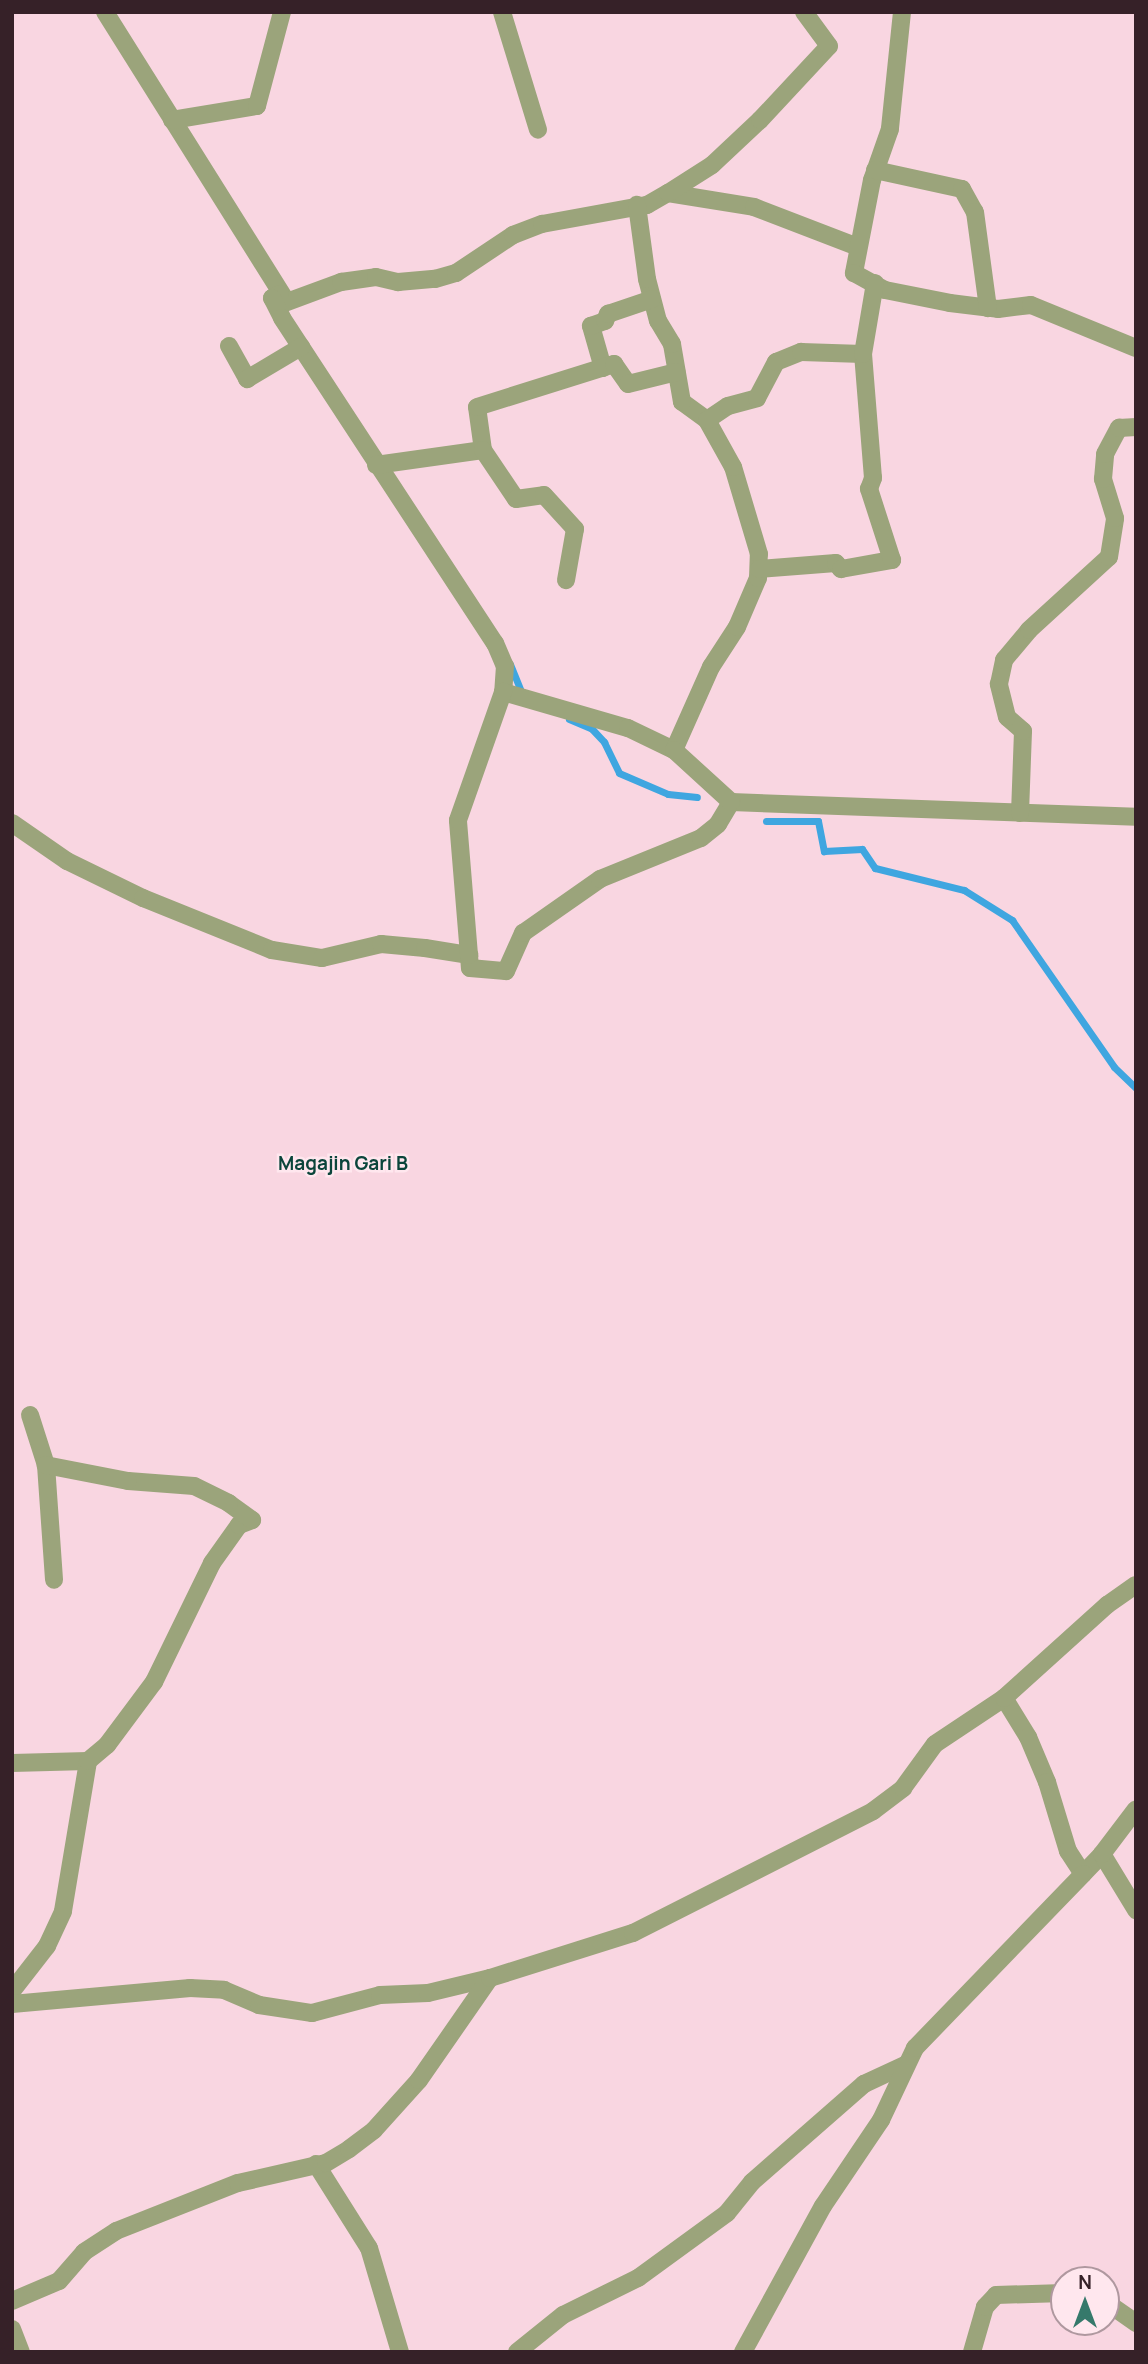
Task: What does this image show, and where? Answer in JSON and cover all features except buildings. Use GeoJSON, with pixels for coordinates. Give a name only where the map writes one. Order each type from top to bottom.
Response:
{"type":"FeatureCollection","features":[{"type":"Feature","properties":{"kind":"street"},"geometry":{"type":"LineString","coordinates":[[104,12],[279,294],[287,302],[341,282],[376,277],[398,282],[435,279],[456,273],[513,234],[533,227],[637,205],[668,193],[712,165],[760,120],[829,46],[804,12]]}},
{"type":"Feature","properties":{"kind":"street"},"geometry":{"type":"LineString","coordinates":[[172,120],[257,106],[282,12]]}},
{"type":"Feature","properties":{"kind":"street"},"geometry":{"type":"LineString","coordinates":[[502,12],[538,130]]}},
{"type":"Feature","properties":{"kind":"street"},"geometry":{"type":"LineString","coordinates":[[902,12],[890,129],[876,170],[854,273],[885,290],[988,308],[1031,305],[1136,348]]}},
{"type":"Feature","properties":{"kind":"street"},"geometry":{"type":"LineString","coordinates":[[876,170],[962,189],[975,212],[988,308]]}},
{"type":"Feature","properties":{"kind":"street"},"geometry":{"type":"LineString","coordinates":[[668,193],[754,206],[858,247]]}},
{"type":"Feature","properties":{"kind":"street"},"geometry":{"type":"LineString","coordinates":[[637,205],[652,299],[671,344],[682,402],[707,421],[733,467],[749,509],[759,569],[737,627],[711,667],[674,750]]}},
{"type":"Feature","properties":{"kind":"street"},"geometry":{"type":"LineString","coordinates":[[759,569],[836,563],[841,569],[892,560],[869,489],[873,478],[863,354],[876,283]]}},
{"type":"Feature","properties":{"kind":"street"},"geometry":{"type":"LineString","coordinates":[[279,294],[272,298],[301,347],[381,463],[495,643],[505,666],[503,692],[457,820],[470,968],[506,971],[523,933],[610,873],[701,838],[718,824],[731,802]]}},
{"type":"Feature","properties":{"kind":"street"},"geometry":{"type":"LineString","coordinates":[[603,368],[591,326],[605,321],[608,314],[652,299]]}},
{"type":"Feature","properties":{"kind":"street"},"geometry":{"type":"LineString","coordinates":[[229,346],[247,379],[301,347]]}},
{"type":"Feature","properties":{"kind":"street"},"geometry":{"type":"LineString","coordinates":[[707,421],[728,406],[757,398],[776,362],[801,352],[863,354]]}},
{"type":"Feature","properties":{"kind":"street"},"geometry":{"type":"LineString","coordinates":[[566,580],[575,529],[544,495],[516,499],[484,450],[477,407],[614,364],[628,384],[677,372]]}},
{"type":"Feature","properties":{"kind":"street"},"geometry":{"type":"LineString","coordinates":[[1020,813],[1023,732],[1007,717],[999,684],[1004,660],[1029,630],[1109,557],[1115,518],[1103,479],[1105,454],[1119,428],[1136,427]]}},
{"type":"Feature","properties":{"kind":"street"},"geometry":{"type":"LineString","coordinates":[[381,463],[484,450]]}},
{"type":"Feature","properties":{"kind":"street"},"geometry":{"type":"LineString","coordinates":[[503,692],[628,729],[674,750],[731,802],[1136,817]]}},
{"type":"Feature","properties":{"kind":"street"},"geometry":{"type":"LineString","coordinates":[[12,822],[78,866],[272,950],[322,958],[381,944],[469,955]]}},
{"type":"Feature","properties":{"kind":"street"},"geometry":{"type":"LineString","coordinates":[[30,1415],[46,1465],[54,1580]]}},
{"type":"Feature","properties":{"kind":"street"},"geometry":{"type":"LineString","coordinates":[[12,1763],[88,1761],[107,1745],[154,1682],[212,1563],[239,1525],[252,1520],[229,1503],[194,1486],[128,1481],[46,1465]]}},
{"type":"Feature","properties":{"kind":"street"},"geometry":{"type":"LineString","coordinates":[[12,2004],[190,1988],[224,1990],[259,2005],[312,2013],[380,1995],[428,1993],[490,1978],[633,1933],[873,1811],[903,1788],[935,1744],[1004,1698],[1107,1605],[1136,1586]]}},
{"type":"Feature","properties":{"kind":"street"},"geometry":{"type":"LineString","coordinates":[[1004,1698],[1028,1737],[1068,1851],[1083,1874]]}},
{"type":"Feature","properties":{"kind":"street"},"geometry":{"type":"LineString","coordinates":[[12,1992],[47,1946],[63,1911],[88,1761]]}},
{"type":"Feature","properties":{"kind":"street"},"geometry":{"type":"LineString","coordinates":[[743,2352],[823,2206],[881,2120],[907,2064],[932,2027],[1102,1854],[1136,1809]]}},
{"type":"Feature","properties":{"kind":"street"},"geometry":{"type":"LineString","coordinates":[[1102,1854],[1136,1910]]}},
{"type":"Feature","properties":{"kind":"street"},"geometry":{"type":"LineString","coordinates":[[12,2301],[59,2281],[84,2252],[116,2231],[238,2183],[316,2164],[349,2149],[396,2107],[490,1978]]}},
{"type":"Feature","properties":{"kind":"street"},"geometry":{"type":"LineString","coordinates":[[516,2352],[563,2315],[638,2278],[727,2213],[752,2182],[864,2084],[907,2064]]}},
{"type":"Feature","properties":{"kind":"street"},"geometry":{"type":"LineString","coordinates":[[316,2164],[369,2248],[400,2352]]}},
{"type":"Feature","properties":{"kind":"street"},"geometry":{"type":"LineString","coordinates":[[972,2352],[985,2307],[996,2295],[1050,2293]]}},
{"type":"Feature","properties":{"kind":"street"},"geometry":{"type":"LineString","coordinates":[[1120,2312],[1136,2323]]}},
{"type":"Feature","properties":{"kind":"street"},"geometry":{"type":"LineString","coordinates":[[12,2329],[21,2352]]}},
{"type":"Feature","properties":{"kind":"waterway"},"geometry":{"type":"LineString","coordinates":[[510,664],[522,693]]}},
{"type":"Feature","properties":{"kind":"waterway"},"geometry":{"type":"LineString","coordinates":[[569,719],[592,729],[604,742],[619,773],[668,794],[697,797]]}},
{"type":"Feature","properties":{"kind":"waterway"},"geometry":{"type":"LineString","coordinates":[[766,821],[818,821],[824,851],[862,849],[875,868],[964,890],[1012,920],[1114,1067],[1136,1088]]}},
{"type":"Feature","properties":{"kind":"district","name":"Magajin Gari B"},"geometry":{"type":"Point","coordinates":[343,1164]}}]}
